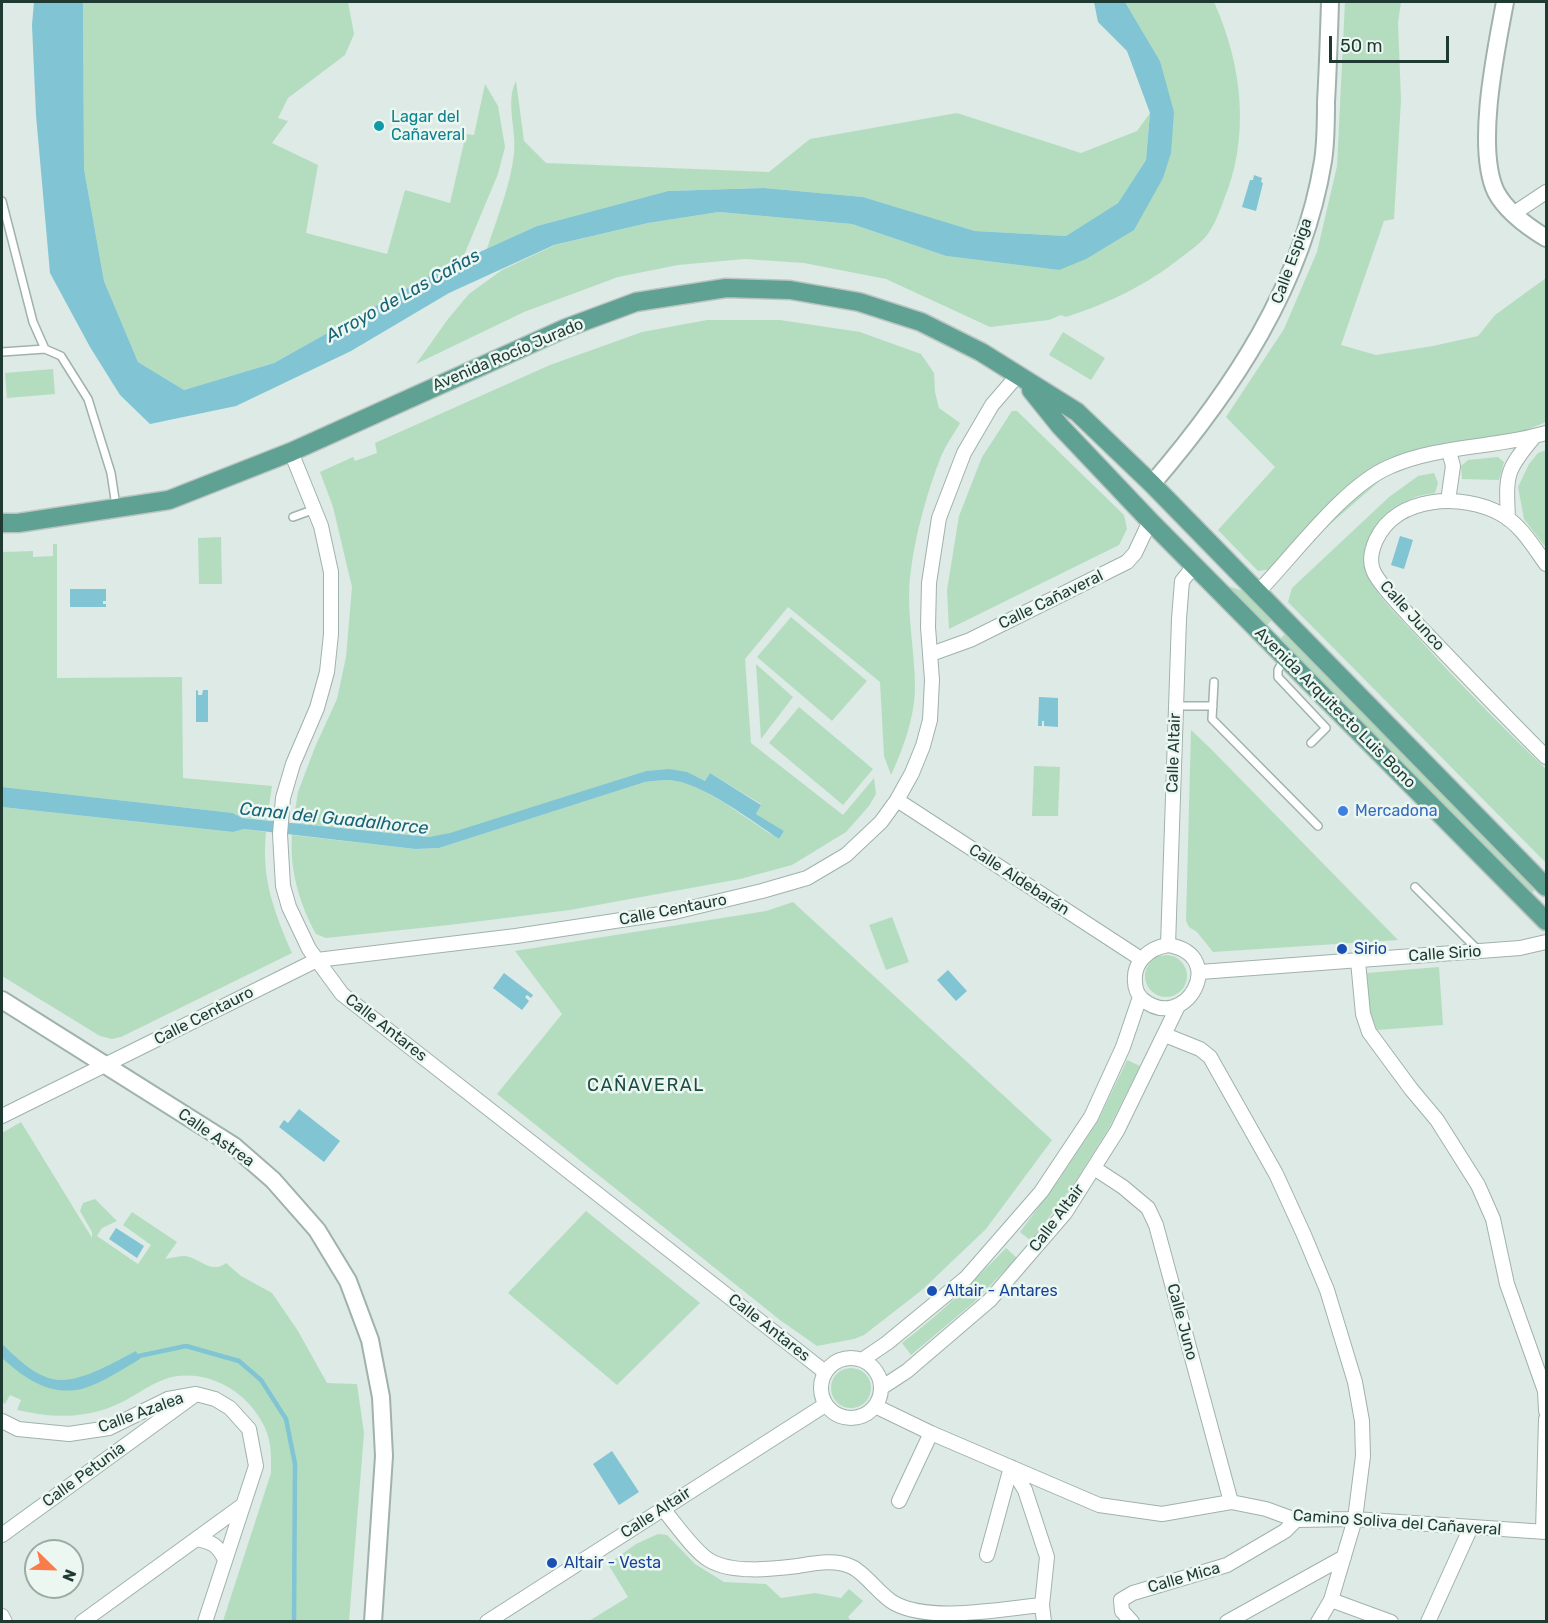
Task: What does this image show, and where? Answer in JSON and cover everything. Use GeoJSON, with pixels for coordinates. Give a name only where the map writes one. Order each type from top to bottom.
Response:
{"type":"FeatureCollection","features":[{"type":"Feature","properties":{"kind":"main road","name":"Avenida Rocío Jurado"},"geometry":{"type":"LineString","coordinates":[[2,523],[18,523],[169,500],[291,452],[566,328],[636,302],[726,288],[790,290],[859,302],[921,322],[981,352],[1077,412],[1152,484]]}},
{"type":"Feature","properties":{"kind":"main road","name":"Avenida Rocío Jurado"},"geometry":{"type":"LineString","coordinates":[[1017,376],[1044,404],[1060,426],[1150,521]]}},
{"type":"Feature","properties":{"kind":"main road","name":"Avenida Rocío Jurado"},"geometry":{"type":"LineString","coordinates":[[1044,404],[1063,414],[1130,478],[1152,484]]}},
{"type":"Feature","properties":{"kind":"main road","name":"Avenida Arquitecto Luis Bono"},"geometry":{"type":"LineString","coordinates":[[1152,484],[1546,887]]}},
{"type":"Feature","properties":{"kind":"main road","name":"Avenida Arquitecto Luis Bono"},"geometry":{"type":"LineString","coordinates":[[1150,521],[1546,921]]}},
{"type":"Feature","properties":{"kind":"street","name":"Calle Espiga"},"geometry":{"type":"LineString","coordinates":[[1152,484],[1226,390],[1265,327],[1303,240],[1323,161],[1330,2]]}},
{"type":"Feature","properties":{"kind":"street"},"geometry":{"type":"LineString","coordinates":[[1505,2],[1494,62],[1486,148],[1490,172],[1497,193],[1514,214],[1546,238]]}},
{"type":"Feature","properties":{"kind":"street"},"geometry":{"type":"LineString","coordinates":[[1514,214],[1546,192]]}},
{"type":"Feature","properties":{"kind":"street","name":"Calle Centauro"},"geometry":{"type":"LineString","coordinates":[[2,1116],[316,960],[516,936],[663,914],[807,878],[846,855],[881,822],[897,800],[912,773],[923,746],[930,720],[929,583],[939,518],[964,453],[992,405],[1017,376]]}},
{"type":"Feature","properties":{"kind":"street"},"geometry":{"type":"LineString","coordinates":[[1257,593],[1337,506],[1370,477],[1408,460],[1540,435]]}},
{"type":"Feature","properties":{"kind":"street"},"geometry":{"type":"LineString","coordinates":[[1509,469],[1540,435]]}},
{"type":"Feature","properties":{"kind":"street"},"geometry":{"type":"LineString","coordinates":[[1498,444],[1503,450],[1509,469],[1506,484],[1508,519]]}},
{"type":"Feature","properties":{"kind":"street"},"geometry":{"type":"LineString","coordinates":[[1448,501],[1453,466],[1449,451]]}},
{"type":"Feature","properties":{"kind":"street","name":"Calle Antares"},"geometry":{"type":"LineString","coordinates":[[291,452],[321,526],[331,572],[331,634],[327,672],[317,708],[293,764],[283,798],[282,814],[283,886],[289,906],[316,960],[342,994],[825,1372]]}},
{"type":"Feature","properties":{"kind":"street","name":"Calle Junco"},"geometry":{"type":"LineString","coordinates":[[1546,564],[1519,526],[1500,513],[1465,501],[1416,506],[1397,516],[1380,531],[1371,552],[1373,571],[1404,610],[1546,757]]}},
{"type":"Feature","properties":{"kind":"street","name":"Calle Cañaveral"},"geometry":{"type":"LineString","coordinates":[[931,654],[970,640],[1127,562],[1150,521]]}},
{"type":"Feature","properties":{"kind":"street","name":"Calle Altair"},"geometry":{"type":"LineString","coordinates":[[1167,945],[1182,581],[1194,566]]}},
{"type":"Feature","properties":{"kind":"street","name":"Calle Aldebarán"},"geometry":{"type":"LineString","coordinates":[[897,800],[1141,959]]}},
{"type":"Feature","properties":{"kind":"street","name":"Calle Sirio"},"geometry":{"type":"LineString","coordinates":[[1200,972],[1520,948],[1546,942]]}},
{"type":"Feature","properties":{"kind":"street"},"geometry":{"type":"LineString","coordinates":[[1167,945],[1180,947],[1193,957],[1200,972],[1195,988],[1186,1001],[1166,1009],[1152,1006],[1140,997],[1135,987],[1134,973],[1141,959],[1155,947],[1167,945]]}},
{"type":"Feature","properties":{"kind":"street"},"geometry":{"type":"LineString","coordinates":[[1358,961],[1363,1014],[1369,1032],[1437,1120],[1478,1185],[1493,1219],[1507,1284],[1545,1391],[1546,1411]]}},
{"type":"Feature","properties":{"kind":"street","name":"Calle Altair"},"geometry":{"type":"LineString","coordinates":[[862,1360],[887,1343],[966,1278],[1041,1192],[1091,1117],[1123,1047],[1140,997]]}},
{"type":"Feature","properties":{"kind":"street","name":"Calle Astrea"},"geometry":{"type":"LineString","coordinates":[[2,1000],[234,1146],[273,1180],[317,1230],[348,1281],[370,1340],[381,1397],[384,1456],[373,1622]]}},
{"type":"Feature","properties":{"kind":"street","name":"Calle Altair"},"geometry":{"type":"LineString","coordinates":[[881,1388],[906,1371],[990,1300],[1065,1213],[1117,1131],[1178,1006]]}},
{"type":"Feature","properties":{"kind":"street"},"geometry":{"type":"LineString","coordinates":[[1165,1035],[1200,1049],[1210,1057],[1276,1174],[1327,1290],[1355,1382],[1362,1421],[1363,1455],[1355,1518],[1331,1600],[1318,1622]]}},
{"type":"Feature","properties":{"kind":"street","name":"Calle Juno"},"geometry":{"type":"LineString","coordinates":[[1094,1168],[1123,1187],[1148,1208],[1156,1225],[1231,1502]]}},
{"type":"Feature","properties":{"kind":"street"},"geometry":{"type":"LineString","coordinates":[[849,1358],[862,1360],[876,1371],[881,1388],[880,1397],[875,1406],[866,1414],[855,1418],[843,1418],[832,1413],[825,1404],[820,1388],[825,1372],[835,1362],[849,1358]]}},
{"type":"Feature","properties":{"kind":"street","name":"Calle Azalea"},"geometry":{"type":"LineString","coordinates":[[2,1421],[18,1429],[69,1434],[109,1428],[168,1400],[196,1394],[214,1398],[230,1408],[249,1429],[256,1466],[205,1622]]}},
{"type":"Feature","properties":{"kind":"street","name":"Calle Petunia"},"geometry":{"type":"LineString","coordinates":[[2,1535],[196,1394]]}},
{"type":"Feature","properties":{"kind":"street","name":"Calle Altair"},"geometry":{"type":"LineString","coordinates":[[487,1622],[825,1404]]}},
{"type":"Feature","properties":{"kind":"street","name":"Camino Soliva del Cañaveral"},"geometry":{"type":"LineString","coordinates":[[875,1406],[931,1433],[1100,1505],[1162,1514],[1231,1502],[1266,1509],[1296,1520],[1355,1518],[1545,1532]]}},
{"type":"Feature","properties":{"kind":"street"},"geometry":{"type":"LineString","coordinates":[[1545,1532],[1546,1419]]}},
{"type":"Feature","properties":{"kind":"street"},"geometry":{"type":"LineString","coordinates":[[899,1501],[931,1433]]}},
{"type":"Feature","properties":{"kind":"street"},"geometry":{"type":"LineString","coordinates":[[987,1555],[1011,1467]]}},
{"type":"Feature","properties":{"kind":"street"},"geometry":{"type":"LineString","coordinates":[[1011,1467],[1025,1490],[1047,1557],[1042,1605],[1044,1622]]}},
{"type":"Feature","properties":{"kind":"street"},"geometry":{"type":"LineString","coordinates":[[82,1622],[243,1504]]}},
{"type":"Feature","properties":{"kind":"street"},"geometry":{"type":"LineString","coordinates":[[663,1509],[709,1560],[742,1570],[798,1566],[824,1561],[853,1567],[892,1602],[911,1612],[941,1615],[1042,1605]]}},
{"type":"Feature","properties":{"kind":"street","name":"Calle Mica"},"geometry":{"type":"LineString","coordinates":[[1132,1622],[1122,1611],[1121,1600],[1133,1593],[1227,1565],[1285,1531],[1296,1520]]}},
{"type":"Feature","properties":{"kind":"street"},"geometry":{"type":"LineString","coordinates":[[1428,1622],[1472,1527]]}},
{"type":"Feature","properties":{"kind":"street"},"geometry":{"type":"LineString","coordinates":[[196,1539],[211,1542],[219,1548],[225,1560]]}},
{"type":"Feature","properties":{"kind":"street"},"geometry":{"type":"LineString","coordinates":[[1227,1622],[1344,1557]]}},
{"type":"Feature","properties":{"kind":"street"},"geometry":{"type":"LineString","coordinates":[[1331,1600],[1391,1622]]}},
{"type":"Feature","properties":{"kind":"street"},"geometry":{"type":"LineString","coordinates":[[2,1617],[5,1622]]}},
{"type":"Feature","properties":{"kind":"lane"},"geometry":{"type":"LineString","coordinates":[[2,201],[33,322],[45,349]]}},
{"type":"Feature","properties":{"kind":"lane"},"geometry":{"type":"LineString","coordinates":[[2,352],[45,349],[61,356],[88,399],[111,473],[116,509]]}},
{"type":"Feature","properties":{"kind":"lane"},"geometry":{"type":"LineString","coordinates":[[293,517],[315,509]]}},
{"type":"Feature","properties":{"kind":"lane"},"geometry":{"type":"LineString","coordinates":[[1285,657],[1278,670],[1278,677],[1326,728],[1311,743]]}},
{"type":"Feature","properties":{"kind":"lane"},"geometry":{"type":"LineString","coordinates":[[1214,682],[1212,719],[1318,826]]}},
{"type":"Feature","properties":{"kind":"lane"},"geometry":{"type":"LineString","coordinates":[[1176,705],[1213,705]]}},
{"type":"Feature","properties":{"kind":"lane"},"geometry":{"type":"LineString","coordinates":[[1415,887],[1479,951]]}},
{"type":"Feature","properties":{"kind":"green space"},"geometry":{"type":"Polygon","coordinates":[[[83,2],[348,2],[354,34],[345,55],[288,98],[278,118],[288,121],[272,143],[318,165],[306,233],[387,254],[405,190],[450,203],[466,134],[474,135],[485,84],[498,106],[505,147],[498,174],[462,260],[440,270],[274,363],[184,390],[138,362],[104,281],[84,169],[83,2]]]}},
{"type":"Feature","properties":{"kind":"green space"},"geometry":{"type":"Polygon","coordinates":[[[1125,2],[1214,2],[1231,50],[1240,101],[1240,127],[1232,177],[1210,231],[1199,244],[1156,276],[1127,292],[1066,317],[1061,315],[1049,320],[990,327],[886,279],[804,263],[745,259],[678,265],[618,277],[524,312],[416,364],[469,294],[502,270],[555,245],[648,223],[719,212],[852,224],[946,256],[1059,270],[1163,178],[1160,61],[1125,2]]]}},
{"type":"Feature","properties":{"kind":"green space"},"geometry":{"type":"Polygon","coordinates":[[[1345,2],[1401,2],[1398,23],[1401,100],[1394,219],[1384,221],[1341,345],[1376,355],[1478,336],[1495,315],[1546,278],[1546,422],[1524,431],[1408,456],[1280,568],[1258,571],[1218,530],[1275,467],[1226,417],[1284,329],[1317,252],[1337,166],[1345,2]]]}},
{"type":"Feature","properties":{"kind":"green space"},"geometry":{"type":"Polygon","coordinates":[[[516,81],[524,141],[546,163],[769,172],[810,139],[957,113],[1081,153],[1137,131],[1150,113],[1146,160],[1118,203],[1066,236],[975,231],[863,197],[764,188],[668,191],[537,226],[487,249],[512,166],[514,145],[511,98],[516,81]]]}},
{"type":"Feature","properties":{"kind":"green space"},"geometry":{"type":"Polygon","coordinates":[[[707,320],[780,320],[860,332],[921,354],[934,373],[939,408],[960,423],[940,459],[926,499],[916,541],[909,584],[915,672],[913,709],[908,732],[891,775],[884,756],[880,682],[788,607],[745,659],[751,743],[843,815],[874,778],[876,794],[869,806],[846,832],[792,865],[740,879],[570,910],[326,938],[316,934],[305,911],[294,874],[292,835],[415,849],[439,848],[645,782],[668,780],[696,787],[779,839],[784,831],[756,814],[761,804],[710,773],[705,781],[683,772],[669,770],[646,771],[450,834],[429,837],[293,823],[298,792],[337,699],[346,657],[352,587],[333,507],[320,472],[353,457],[355,461],[377,453],[375,443],[550,365],[642,332],[707,320]]]}},
{"type":"Feature","properties":{"kind":"green space"},"geometry":{"type":"Polygon","coordinates":[[[1063,332],[1105,358],[1091,380],[1049,355],[1063,332]]]}},
{"type":"Feature","properties":{"kind":"green space"},"geometry":{"type":"Polygon","coordinates":[[[53,369],[55,394],[7,398],[5,373],[53,369]]]}},
{"type":"Feature","properties":{"kind":"green space"},"geometry":{"type":"Polygon","coordinates":[[[1012,411],[1017,411],[1124,515],[1127,529],[1119,545],[949,629],[947,590],[959,516],[982,457],[1012,411]]]}},
{"type":"Feature","properties":{"kind":"green space"},"geometry":{"type":"Polygon","coordinates":[[[1546,450],[1546,548],[1524,519],[1518,487],[1529,464],[1538,453],[1546,450]]]}},
{"type":"Feature","properties":{"kind":"green space"},"geometry":{"type":"Polygon","coordinates":[[[1498,457],[1504,462],[1499,480],[1462,479],[1461,466],[1468,460],[1498,457]]]}},
{"type":"Feature","properties":{"kind":"green space"},"geometry":{"type":"Polygon","coordinates":[[[1434,473],[1438,483],[1435,493],[1418,496],[1402,503],[1383,518],[1375,528],[1365,549],[1364,561],[1367,573],[1375,589],[1393,611],[1478,702],[1546,769],[1546,863],[1288,602],[1292,588],[1389,497],[1418,476],[1434,473]]]}},
{"type":"Feature","properties":{"kind":"green space"},"geometry":{"type":"Polygon","coordinates":[[[221,537],[222,584],[199,584],[198,538],[221,537]]]}},
{"type":"Feature","properties":{"kind":"green space"},"geometry":{"type":"Polygon","coordinates":[[[53,544],[57,544],[57,678],[182,677],[183,778],[272,786],[267,820],[242,818],[233,813],[2,787],[2,552],[33,551],[33,557],[53,556],[53,544]]]}},
{"type":"Feature","properties":{"kind":"green space"},"geometry":{"type":"Polygon","coordinates":[[[1228,586],[1246,592],[1273,619],[1267,625],[1228,586]]]}},
{"type":"Feature","properties":{"kind":"green space"},"geometry":{"type":"Polygon","coordinates":[[[791,617],[867,681],[832,721],[757,657],[791,617]]]}},
{"type":"Feature","properties":{"kind":"green space"},"geometry":{"type":"Polygon","coordinates":[[[1286,633],[1537,887],[1531,894],[1280,639],[1286,633]]]}},
{"type":"Feature","properties":{"kind":"green space"},"geometry":{"type":"Polygon","coordinates":[[[756,664],[793,697],[761,739],[756,664]]]}},
{"type":"Feature","properties":{"kind":"green space"},"geometry":{"type":"Polygon","coordinates":[[[799,707],[873,769],[843,805],[769,743],[799,707]]]}},
{"type":"Feature","properties":{"kind":"green space"},"geometry":{"type":"Polygon","coordinates":[[[1191,730],[1398,940],[1213,952],[1186,921],[1191,730]]]}},
{"type":"Feature","properties":{"kind":"green space"},"geometry":{"type":"Polygon","coordinates":[[[1034,766],[1060,767],[1058,816],[1032,816],[1034,766]]]}},
{"type":"Feature","properties":{"kind":"green space"},"geometry":{"type":"Polygon","coordinates":[[[2,807],[233,832],[244,829],[266,832],[265,865],[270,894],[292,953],[121,1037],[112,1039],[100,1036],[2,976],[2,807]]]}},
{"type":"Feature","properties":{"kind":"green space"},"geometry":{"type":"Polygon","coordinates":[[[793,902],[1052,1140],[986,1229],[922,1290],[864,1335],[817,1346],[780,1320],[497,1094],[562,1014],[515,951],[766,911],[793,902]]]}},
{"type":"Feature","properties":{"kind":"green space"},"geometry":{"type":"Polygon","coordinates":[[[892,917],[909,962],[886,970],[869,925],[892,917]]]}},
{"type":"Feature","properties":{"kind":"green space"},"geometry":{"type":"Polygon","coordinates":[[[1166,955],[1181,961],[1187,976],[1181,991],[1166,997],[1151,991],[1145,976],[1151,961],[1166,955]]]}},
{"type":"Feature","properties":{"kind":"green space"},"geometry":{"type":"Polygon","coordinates":[[[1439,967],[1443,1025],[1377,1030],[1369,1009],[1367,973],[1439,967]]]}},
{"type":"Feature","properties":{"kind":"green space"},"geometry":{"type":"Polygon","coordinates":[[[1127,1060],[1140,1066],[1109,1128],[1072,1187],[1031,1241],[1020,1232],[1098,1121],[1127,1060]]]}},
{"type":"Feature","properties":{"kind":"green space"},"geometry":{"type":"Polygon","coordinates":[[[21,1122],[92,1238],[92,1232],[80,1211],[83,1203],[95,1199],[117,1221],[102,1228],[97,1236],[138,1264],[151,1245],[123,1225],[132,1212],[177,1242],[165,1259],[185,1256],[215,1267],[226,1263],[241,1276],[272,1293],[298,1331],[327,1383],[357,1384],[364,1433],[349,1621],[223,1621],[271,1473],[270,1445],[265,1428],[250,1405],[228,1387],[201,1377],[172,1377],[113,1406],[96,1412],[67,1416],[17,1410],[21,1400],[10,1395],[5,1404],[2,1402],[2,1133],[21,1122]]]}},
{"type":"Feature","properties":{"kind":"green space"},"geometry":{"type":"Polygon","coordinates":[[[586,1211],[700,1303],[617,1385],[508,1293],[586,1211]]]}},
{"type":"Feature","properties":{"kind":"green space"},"geometry":{"type":"Polygon","coordinates":[[[1006,1248],[1017,1258],[973,1303],[911,1355],[902,1343],[930,1321],[1006,1248]]]}},
{"type":"Feature","properties":{"kind":"green space"},"geometry":{"type":"Polygon","coordinates":[[[851,1368],[859,1369],[865,1374],[870,1380],[870,1396],[865,1402],[859,1407],[851,1408],[843,1407],[837,1402],[832,1396],[831,1388],[832,1380],[837,1374],[843,1369],[851,1368]]]}},
{"type":"Feature","properties":{"kind":"green space"},"geometry":{"type":"Polygon","coordinates":[[[658,1534],[667,1535],[695,1564],[724,1582],[766,1584],[781,1598],[815,1593],[841,1598],[849,1589],[863,1601],[848,1617],[851,1621],[589,1621],[628,1597],[608,1564],[636,1544],[658,1534]]]}},
{"type":"Feature","properties":{"kind":"water","name":"Arroyo de Las Cañas"},"geometry":{"type":"Polygon","coordinates":[[[34,2],[83,2],[84,169],[104,281],[138,362],[184,390],[274,363],[440,270],[537,226],[668,191],[764,188],[863,197],[975,231],[1066,236],[1118,203],[1146,160],[1150,113],[1127,51],[1098,22],[1094,2],[1125,2],[1160,61],[1174,112],[1171,153],[1163,178],[1134,230],[1086,259],[1059,270],[946,256],[852,224],[719,212],[648,223],[554,245],[449,293],[351,351],[236,406],[150,424],[120,395],[90,347],[50,273],[36,115],[32,25],[34,2]]]}},
{"type":"Feature","properties":{"kind":"water"},"geometry":{"type":"Polygon","coordinates":[[[1254,175],[1262,178],[1263,183],[1256,211],[1242,207],[1250,180],[1253,180],[1254,175]]]}},
{"type":"Feature","properties":{"kind":"water"},"geometry":{"type":"Polygon","coordinates":[[[1400,536],[1413,540],[1404,569],[1391,565],[1400,536]]]}},
{"type":"Feature","properties":{"kind":"water"},"geometry":{"type":"Polygon","coordinates":[[[70,589],[106,589],[106,601],[103,601],[103,604],[106,604],[106,607],[70,607],[70,589]]]}},
{"type":"Feature","properties":{"kind":"water"},"geometry":{"type":"Polygon","coordinates":[[[196,690],[198,695],[202,695],[203,690],[208,690],[208,722],[196,722],[196,690]]]}},
{"type":"Feature","properties":{"kind":"water"},"geometry":{"type":"Polygon","coordinates":[[[1039,697],[1058,698],[1058,727],[1044,726],[1044,721],[1042,721],[1042,726],[1038,726],[1039,697]]]}},
{"type":"Feature","properties":{"kind":"water"},"geometry":{"type":"Polygon","coordinates":[[[669,769],[687,772],[705,781],[710,773],[761,805],[756,814],[784,831],[779,839],[710,794],[681,782],[668,780],[645,782],[439,848],[415,849],[244,829],[233,832],[2,807],[2,787],[233,813],[242,818],[429,837],[450,833],[646,771],[669,769]]]}},
{"type":"Feature","properties":{"kind":"water"},"geometry":{"type":"Polygon","coordinates":[[[948,970],[967,991],[956,1001],[937,980],[948,970]]]}},
{"type":"Feature","properties":{"kind":"water"},"geometry":{"type":"Polygon","coordinates":[[[504,973],[533,995],[531,998],[527,995],[525,997],[529,1001],[522,1010],[493,988],[504,973]]]}},
{"type":"Feature","properties":{"kind":"water"},"geometry":{"type":"Polygon","coordinates":[[[299,1109],[340,1141],[324,1162],[279,1127],[284,1120],[288,1123],[299,1109]]]}},
{"type":"Feature","properties":{"kind":"water"},"geometry":{"type":"Polygon","coordinates":[[[116,1228],[144,1246],[137,1258],[109,1239],[116,1228]]]}},
{"type":"Feature","properties":{"kind":"water"},"geometry":{"type":"Polygon","coordinates":[[[2,1344],[31,1369],[52,1379],[73,1379],[84,1376],[136,1351],[140,1359],[91,1386],[65,1391],[45,1387],[18,1372],[2,1358],[2,1344]]]}},
{"type":"Feature","properties":{"kind":"water"},"geometry":{"type":"Polygon","coordinates":[[[612,1451],[639,1492],[619,1505],[593,1464],[612,1451]]]}},
{"type":"Feature","properties":{"kind":"waterway"},"geometry":{"type":"LineString","coordinates":[[134,1357],[186,1346],[239,1361],[261,1380],[286,1419],[295,1464],[294,1622]]}},
{"type":"Feature","properties":{"kind":"place","name":"Lagar del Cañaveral"},"geometry":{"type":"Point","coordinates":[379,126]}},
{"type":"Feature","properties":{"kind":"place","name":"Mercadona"},"geometry":{"type":"Point","coordinates":[1343,811]}},
{"type":"Feature","properties":{"kind":"place","name":"Sirio"},"geometry":{"type":"Point","coordinates":[1342,949]}},
{"type":"Feature","properties":{"kind":"place","name":"Altair - Antares"},"geometry":{"type":"Point","coordinates":[932,1291]}},
{"type":"Feature","properties":{"kind":"place","name":"Altair - Vesta"},"geometry":{"type":"Point","coordinates":[552,1563]}},
{"type":"Feature","properties":{"kind":"district","name":"CAÑAVERAL"},"geometry":{"type":"Point","coordinates":[646,1086]}},
{"type":"Feature","properties":{"kind":"water label","name":"Canal del Guadalhorce"},"geometry":{"type":"Point","coordinates":[334,819]}}]}
